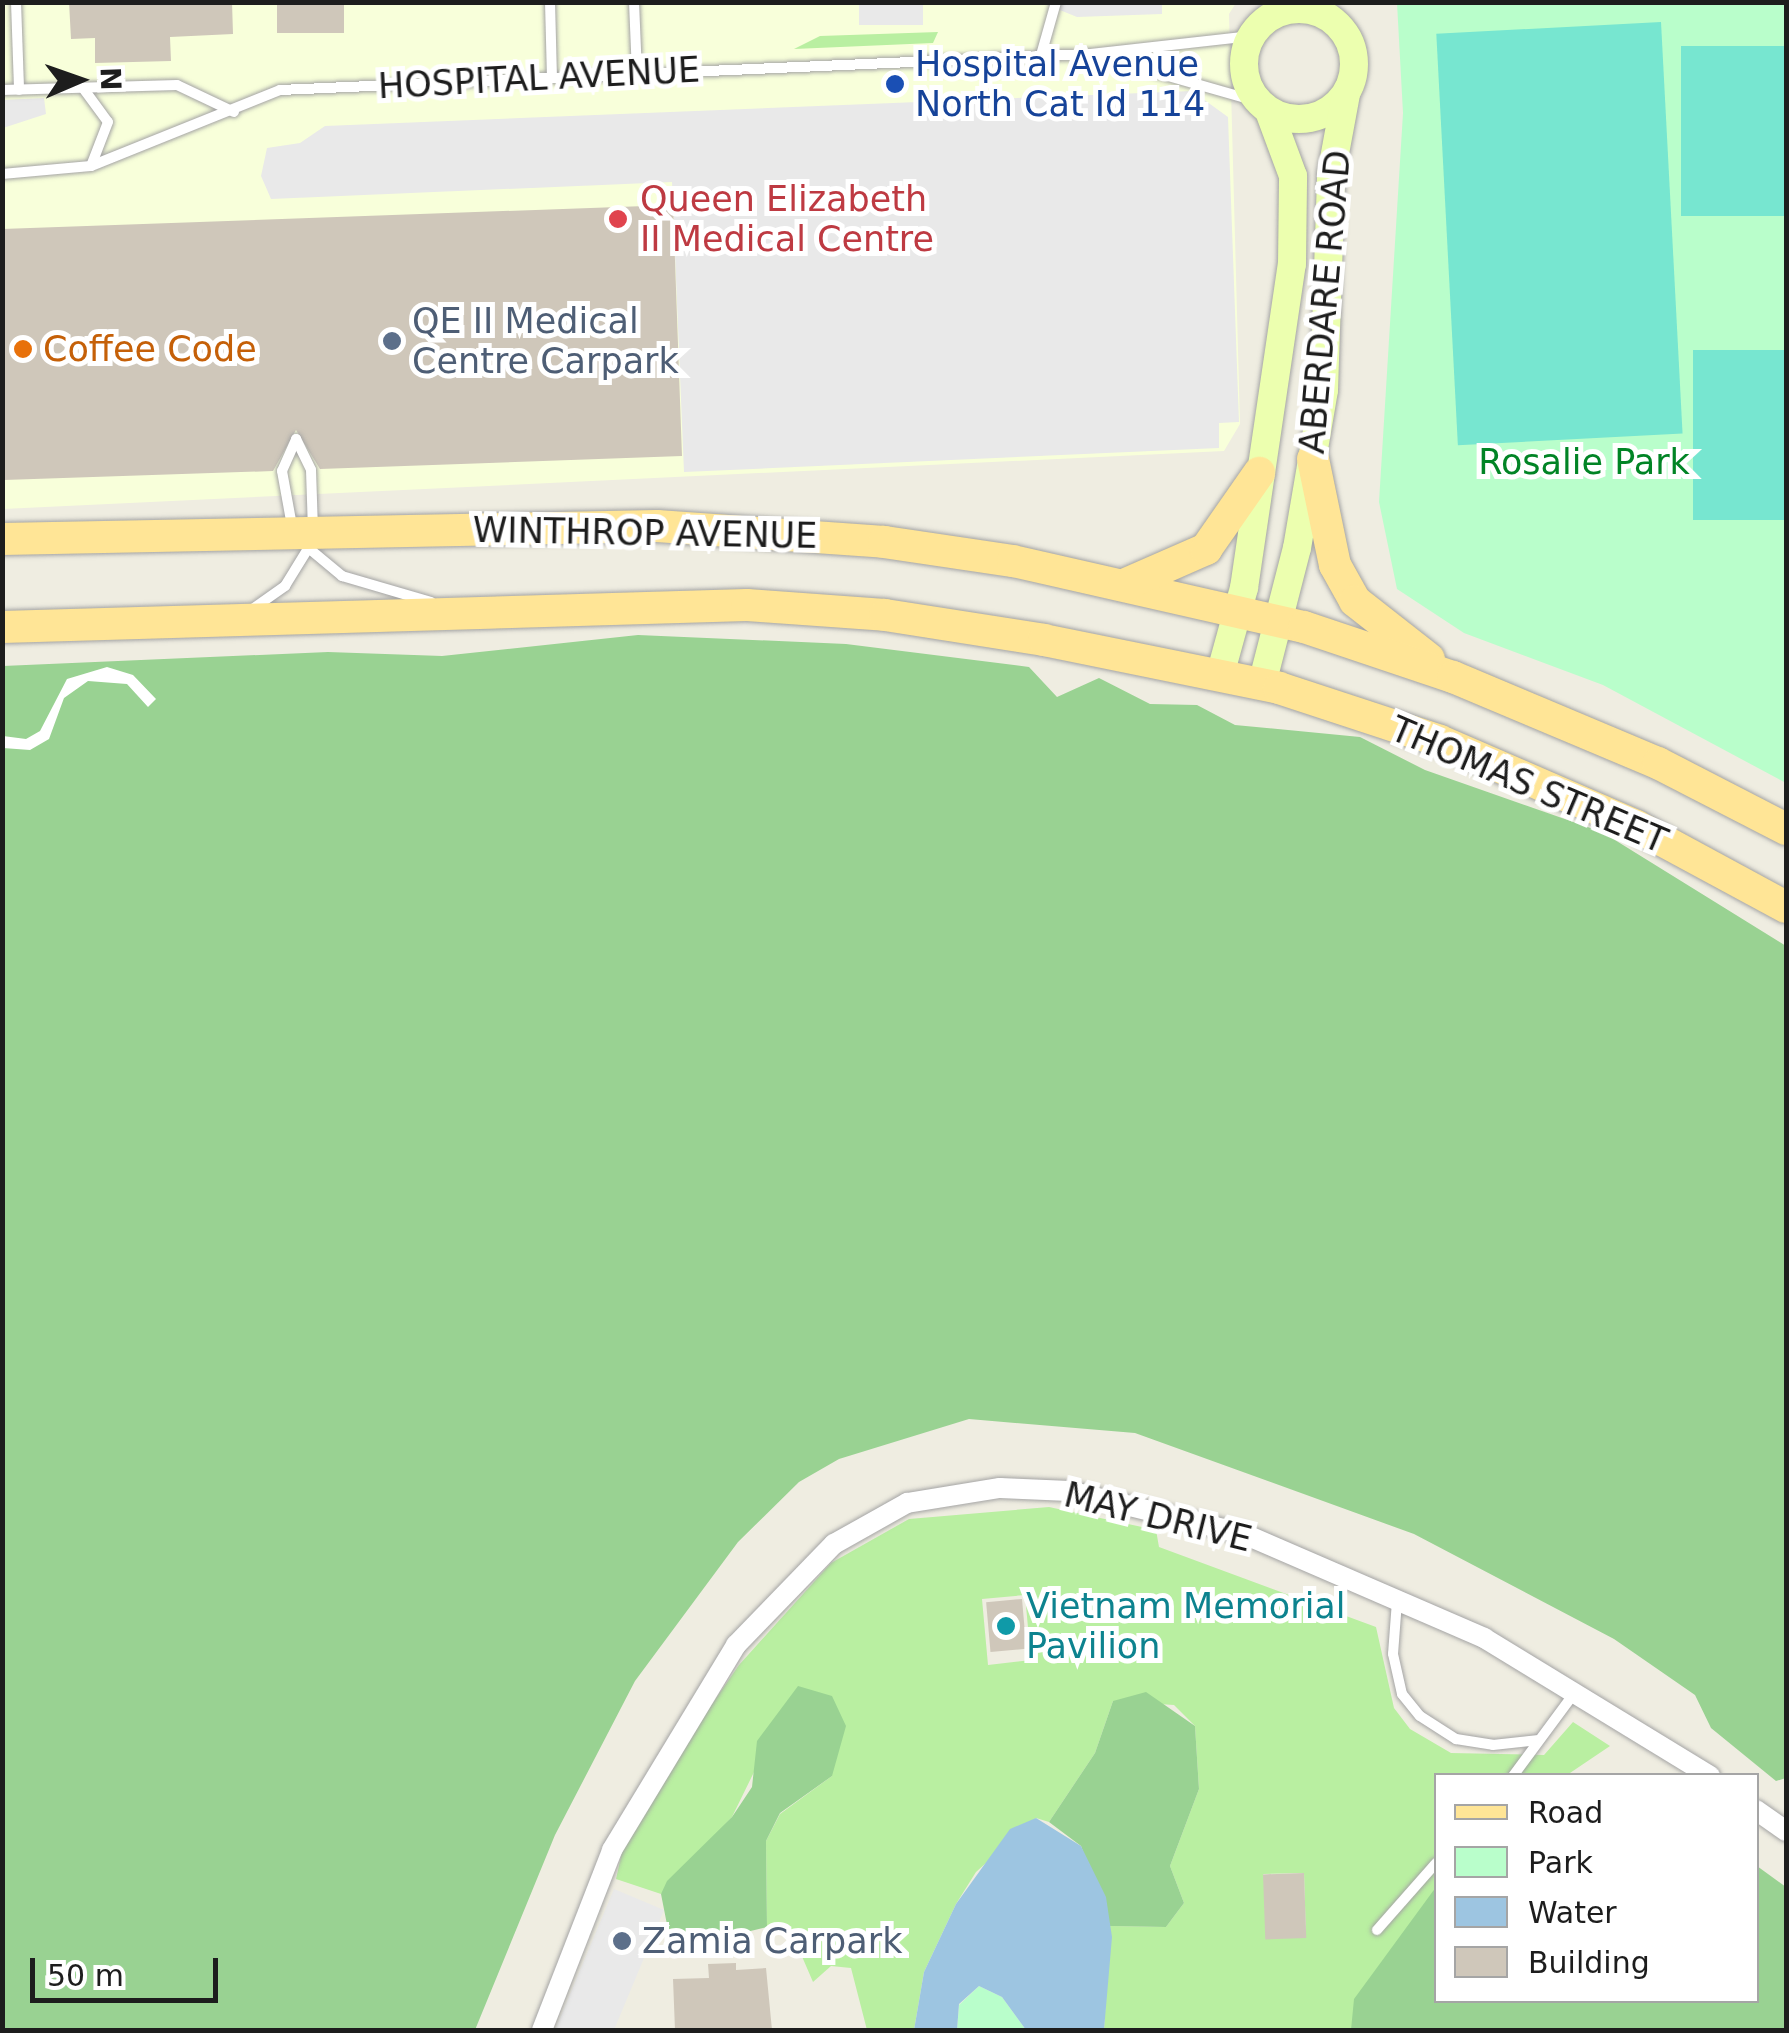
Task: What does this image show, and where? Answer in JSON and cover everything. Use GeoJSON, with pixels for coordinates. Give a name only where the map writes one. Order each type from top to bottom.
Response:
{"type":"FeatureCollection","features":[{"type":"Feature","properties":{"kind":"main road"},"geometry":{"type":"LineString","coordinates":[[1279,7],[1331,12],[1352,48],[1346,94],[1319,116],[1264,106],[1244,70],[1251,36],[1279,7]]}},
{"type":"Feature","properties":{"kind":"main road","name":"ABERDARE ROAD"},"geometry":{"type":"LineString","coordinates":[[1262,684],[1313,459],[1332,175],[1346,94]]}},
{"type":"Feature","properties":{"kind":"main road","name":"ABERDARE ROAD"},"geometry":{"type":"LineString","coordinates":[[1220,674],[1238,612],[1286,323],[1293,176],[1264,106]]}},
{"type":"Feature","properties":{"kind":"main road"},"geometry":{"type":"LineString","coordinates":[[1313,459],[1336,565],[1354,601],[1453,677]]}},
{"type":"Feature","properties":{"kind":"main road"},"geometry":{"type":"LineString","coordinates":[[1124,585],[1206,550],[1259,474]]}},
{"type":"Feature","properties":{"kind":"main road","name":"WINTHROP AVENUE"},"geometry":{"type":"LineString","coordinates":[[2,539],[252,529],[736,528],[884,542],[1124,585],[1278,622]]}},
{"type":"Feature","properties":{"kind":"main road","name":"WINTHROP AVENUE"},"geometry":{"type":"LineString","coordinates":[[2,626],[451,608],[747,605],[885,615],[1262,684]]}},
{"type":"Feature","properties":{"kind":"main road","name":"THOMAS STREET"},"geometry":{"type":"LineString","coordinates":[[1278,622],[1453,677],[1658,763],[1786,829]]}},
{"type":"Feature","properties":{"kind":"main road","name":"THOMAS STREET"},"geometry":{"type":"LineString","coordinates":[[1262,684],[1532,778],[1786,907]]}},
{"type":"Feature","properties":{"kind":"street","name":"MAY DRIVE"},"geometry":{"type":"LineString","coordinates":[[542,2030],[612,1850],[666,1750],[736,1645],[834,1544],[875,1517],[946,1494],[1069,1491],[1244,1534],[1398,1598],[1576,1690],[1705,1773]]}},
{"type":"Feature","properties":{"kind":"street"},"geometry":{"type":"LineString","coordinates":[[1759,1812],[1786,1831]]}},
{"type":"Feature","properties":{"kind":"lane"},"geometry":{"type":"LineString","coordinates":[[16,2],[19,90]]}},
{"type":"Feature","properties":{"kind":"lane"},"geometry":{"type":"LineString","coordinates":[[550,2],[552,78]]}},
{"type":"Feature","properties":{"kind":"lane"},"geometry":{"type":"LineString","coordinates":[[634,2],[637,74]]}},
{"type":"Feature","properties":{"kind":"lane"},"geometry":{"type":"LineString","coordinates":[[1040,55],[1056,2]]}},
{"type":"Feature","properties":{"kind":"lane","name":"HOSPITAL AVENUE"},"geometry":{"type":"LineString","coordinates":[[2,174],[91,166],[234,112],[280,90],[1091,54],[1251,36]]}},
{"type":"Feature","properties":{"kind":"lane","name":"HOSPITAL AVENUE"},"geometry":{"type":"LineString","coordinates":[[1091,54],[1264,106]]}},
{"type":"Feature","properties":{"kind":"lane"},"geometry":{"type":"LineString","coordinates":[[2,90],[176,84],[234,112]]}},
{"type":"Feature","properties":{"kind":"lane"},"geometry":{"type":"LineString","coordinates":[[82,88],[108,122],[91,166]]}},
{"type":"Feature","properties":{"kind":"lane"},"geometry":{"type":"LineString","coordinates":[[242,616],[285,586],[300,530],[311,470],[296,439],[282,472],[300,530],[342,576],[451,608]]}},
{"type":"Feature","properties":{"kind":"lane"},"geometry":{"type":"LineString","coordinates":[[1398,1598],[1393,1654],[1402,1694],[1420,1716],[1456,1738],[1493,1746],[1539,1740]]}},
{"type":"Feature","properties":{"kind":"lane"},"geometry":{"type":"LineString","coordinates":[[1516,1773],[1576,1690]]}},
{"type":"Feature","properties":{"kind":"lane"},"geometry":{"type":"LineString","coordinates":[[1377,1930],[1434,1865]]}},
{"type":"Feature","properties":{"kind":"shaded area"},"geometry":{"type":"Polygon","coordinates":[[[1040,2],[1162,3],[1162,14],[1077,17],[1040,2]]]}},
{"type":"Feature","properties":{"kind":"shaded area","name":"Queen Elizabeth II Medical Centre"},"geometry":{"type":"Polygon","coordinates":[[[3,3],[1236,3],[1229,14],[1240,424],[1224,451],[3,509],[3,3]]]}},
{"type":"Feature","properties":{"kind":"shaded area"},"geometry":{"type":"Polygon","coordinates":[[[859,3],[923,3],[923,25],[859,25],[859,3]]]}},
{"type":"Feature","properties":{"kind":"shaded area"},"geometry":{"type":"Polygon","coordinates":[[[1661,22],[1683,433],[1458,445],[1436,34],[1661,22]]]}},
{"type":"Feature","properties":{"kind":"shaded area"},"geometry":{"type":"Polygon","coordinates":[[[1681,46],[1786,46],[1786,216],[1681,216],[1681,46]]]}},
{"type":"Feature","properties":{"kind":"shaded area"},"geometry":{"type":"Polygon","coordinates":[[[1192,91],[1228,117],[1239,422],[1219,423],[1219,448],[684,472],[672,182],[271,199],[261,176],[267,148],[300,143],[325,126],[1192,91]]]}},
{"type":"Feature","properties":{"kind":"shaded area"},"geometry":{"type":"Polygon","coordinates":[[[44,98],[46,114],[3,128],[3,100],[44,98]]]}},
{"type":"Feature","properties":{"kind":"shaded area"},"geometry":{"type":"Polygon","coordinates":[[[1693,350],[1786,350],[1786,520],[1693,520],[1693,350]]]}},
{"type":"Feature","properties":{"kind":"shaded area","name":"Zamia Carpark"},"geometry":{"type":"Polygon","coordinates":[[[614,1889],[664,1910],[614,2030],[555,2030],[614,1889]]]}},
{"type":"Feature","properties":{"kind":"green space","name":"Rosalie Park"},"geometry":{"type":"Polygon","coordinates":[[[1397,3],[1786,3],[1786,783],[1603,685],[1464,633],[1397,589],[1379,502],[1403,113],[1397,3]]]}},
{"type":"Feature","properties":{"kind":"green space"},"geometry":{"type":"Polygon","coordinates":[[[938,32],[933,43],[794,49],[820,36],[938,32]]]}},
{"type":"Feature","properties":{"kind":"green space"},"geometry":{"type":"Polygon","coordinates":[[[638,635],[846,644],[1029,667],[1057,697],[1099,678],[1150,704],[1197,705],[1235,725],[1360,737],[1425,770],[1602,832],[1786,946],[1786,1778],[1776,1781],[1711,1728],[1695,1695],[1614,1639],[1414,1534],[1135,1433],[969,1419],[839,1459],[799,1482],[738,1542],[635,1681],[555,1835],[475,2030],[3,2030],[3,666],[328,652],[442,656],[638,635]]]}},
{"type":"Feature","properties":{"kind":"green space"},"geometry":{"type":"Polygon","coordinates":[[[1049,1507],[1156,1530],[1159,1547],[1376,1627],[1394,1708],[1410,1729],[1451,1753],[1544,1755],[1573,1722],[1610,1746],[1570,1773],[1434,1773],[1434,1890],[1351,2030],[1104,2030],[1110,1926],[1166,1927],[1184,1903],[1170,1866],[1199,1789],[1195,1726],[1174,1705],[1113,1701],[1095,1753],[1049,1822],[1036,1818],[976,1872],[956,1904],[924,1972],[914,2030],[867,2030],[851,1968],[831,1966],[813,1982],[788,1924],[767,1927],[766,1841],[780,1814],[832,1776],[755,1770],[732,1817],[661,1894],[616,1879],[622,1852],[676,1756],[739,1665],[831,1563],[909,1519],[1049,1507]],[[1025,1595],[982,1599],[988,1665],[1031,1660],[1025,1595]],[[1304,1873],[1263,1874],[1306,1938],[1304,1873]]]}},
{"type":"Feature","properties":{"kind":"green space"},"geometry":{"type":"Polygon","coordinates":[[[798,1686],[832,1696],[846,1726],[832,1776],[780,1813],[766,1841],[767,1927],[672,1950],[661,1894],[667,1881],[732,1817],[752,1787],[757,1741],[798,1686]]]}},
{"type":"Feature","properties":{"kind":"green space"},"geometry":{"type":"Polygon","coordinates":[[[1146,1692],[1195,1726],[1199,1789],[1170,1866],[1184,1903],[1166,1927],[1110,1926],[1081,1846],[1049,1822],[1095,1753],[1113,1701],[1146,1692]]]}},
{"type":"Feature","properties":{"kind":"green space"},"geometry":{"type":"Polygon","coordinates":[[[1759,1867],[1786,1887],[1786,2030],[1351,2030],[1354,1999],[1434,1890],[1434,2003],[1759,2003],[1759,1867]]]}},
{"type":"Feature","properties":{"kind":"green space"},"geometry":{"type":"Polygon","coordinates":[[[979,1986],[1002,1997],[1026,2030],[957,2030],[959,2005],[979,1986]]]}},
{"type":"Feature","properties":{"kind":"water"},"geometry":{"type":"Polygon","coordinates":[[[1036,1818],[1081,1846],[1106,1897],[1112,1937],[1104,2030],[1026,2030],[1002,1997],[979,1986],[959,2004],[957,2030],[914,2030],[924,1972],[956,1904],[1010,1829],[1036,1818]]]}},
{"type":"Feature","properties":{"kind":"pier"},"geometry":{"type":"Polygon","coordinates":[[[107,667],[133,675],[156,699],[148,707],[127,684],[88,681],[64,698],[49,739],[30,750],[3,748],[3,736],[26,739],[40,731],[67,679],[107,667]]]}},
{"type":"Feature","properties":{"kind":"building"},"geometry":{"type":"Polygon","coordinates":[[[69,2],[232,2],[233,34],[170,37],[171,61],[95,63],[95,38],[71,39],[69,2]]]}},
{"type":"Feature","properties":{"kind":"building"},"geometry":{"type":"Polygon","coordinates":[[[277,2],[344,2],[344,33],[277,33],[277,2]]]}},
{"type":"Feature","properties":{"kind":"building","name":"QE II Medical Centre Carpark"},"geometry":{"type":"Polygon","coordinates":[[[673,205],[682,456],[320,469],[296,430],[273,471],[4,480],[2,229],[673,205]]]}},
{"type":"Feature","properties":{"kind":"building","name":"Vietnam Memorial Pavilion"},"geometry":{"type":"Polygon","coordinates":[[[1022,1599],[1026,1649],[990,1652],[986,1602],[1022,1599]]]}},
{"type":"Feature","properties":{"kind":"building"},"geometry":{"type":"Polygon","coordinates":[[[1304,1873],[1306,1938],[1265,1939],[1263,1874],[1304,1873]]]}},
{"type":"Feature","properties":{"kind":"building"},"geometry":{"type":"Polygon","coordinates":[[[736,1963],[736,1970],[766,1968],[772,2030],[675,2030],[673,1979],[709,1978],[708,1964],[736,1963]]]}},
{"type":"Feature","properties":{"kind":"place","name":"Hospital Avenue North Cat Id 114"},"geometry":{"type":"Point","coordinates":[895,84]}},
{"type":"Feature","properties":{"kind":"place","name":"Queen Elizabeth II Medical Centre"},"geometry":{"type":"Point","coordinates":[618,219]}},
{"type":"Feature","properties":{"kind":"place","name":"QE II Medical Centre Carpark"},"geometry":{"type":"Point","coordinates":[392,341]}},
{"type":"Feature","properties":{"kind":"place","name":"Coffee Code"},"geometry":{"type":"Point","coordinates":[23,349]}},
{"type":"Feature","properties":{"kind":"place","name":"Vietnam Memorial Pavilion"},"geometry":{"type":"Point","coordinates":[1006,1626]}},
{"type":"Feature","properties":{"kind":"place","name":"Zamia Carpark"},"geometry":{"type":"Point","coordinates":[622,1941]}}]}
